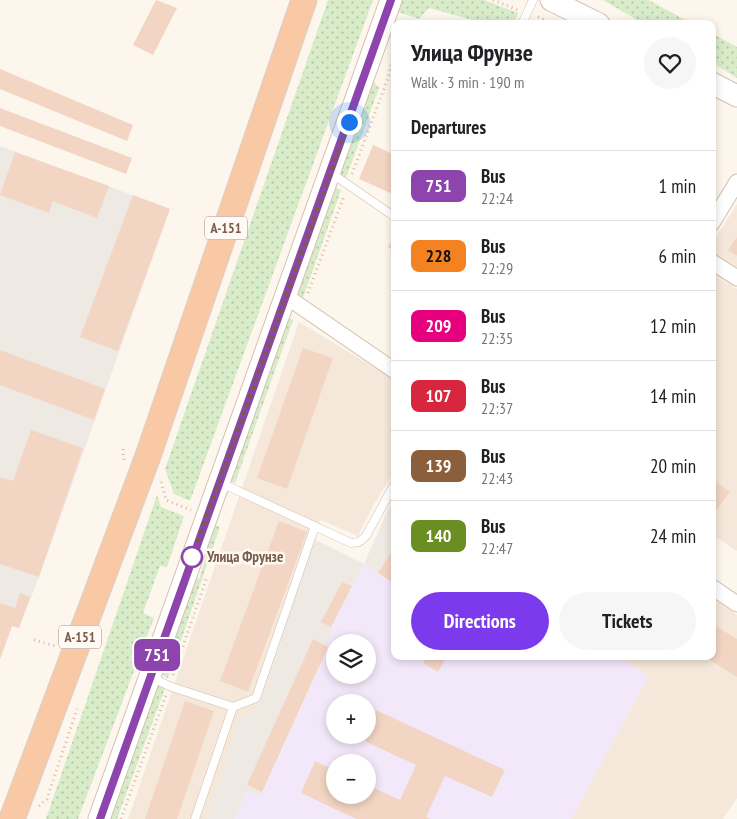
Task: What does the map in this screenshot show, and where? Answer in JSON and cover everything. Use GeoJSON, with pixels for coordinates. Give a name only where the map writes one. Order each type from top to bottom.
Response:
{"type":"FeatureCollection","features":[{"type":"Feature","properties":{"kind":"highway","name":"А-151"},"geometry":{"type":"LineString","coordinates":[[12,819],[154,466],[304,0]]}},
{"type":"Feature","properties":{"kind":"main road"},"geometry":{"type":"LineString","coordinates":[[100,819],[219,483],[294,303],[339,179],[391,0]]}},
{"type":"Feature","properties":{"kind":"main road"},"geometry":{"type":"LineString","coordinates":[[551,0],[591,20]]}},
{"type":"Feature","properties":{"kind":"main road"},"geometry":{"type":"LineString","coordinates":[[716,86],[737,96]]}},
{"type":"Feature","properties":{"kind":"street"},"geometry":{"type":"LineString","coordinates":[[716,216],[737,182]]}},
{"type":"Feature","properties":{"kind":"street"},"geometry":{"type":"LineString","coordinates":[[716,265],[737,278]]}},
{"type":"Feature","properties":{"kind":"street"},"geometry":{"type":"LineString","coordinates":[[294,303],[391,368]]}},
{"type":"Feature","properties":{"kind":"street"},"geometry":{"type":"LineString","coordinates":[[716,590],[737,604]]}},
{"type":"Feature","properties":{"kind":"lane"},"geometry":{"type":"LineString","coordinates":[[524,20],[533,0]]}},
{"type":"Feature","properties":{"kind":"lane"},"geometry":{"type":"LineString","coordinates":[[339,179],[391,214]]}},
{"type":"Feature","properties":{"kind":"lane"},"geometry":{"type":"LineString","coordinates":[[219,483],[351,543],[358,542],[366,536],[391,490]]}},
{"type":"Feature","properties":{"kind":"lane"},"geometry":{"type":"LineString","coordinates":[[150,676],[170,686],[233,707],[256,698],[315,526]]}},
{"type":"Feature","properties":{"kind":"lane"},"geometry":{"type":"LineString","coordinates":[[195,819],[233,707]]}},
{"type":"Feature","properties":{"kind":"path"},"geometry":{"type":"LineString","coordinates":[[294,303],[316,276],[339,179],[388,78],[391,65]]}},
{"type":"Feature","properties":{"kind":"path"},"geometry":{"type":"LineString","coordinates":[[154,466],[166,500]]}},
{"type":"Feature","properties":{"kind":"path"},"geometry":{"type":"LineString","coordinates":[[121,819],[210,570]]}},
{"type":"Feature","properties":{"kind":"shaded area"},"geometry":{"type":"Polygon","coordinates":[[[0,146],[170,209],[39,577],[19,628],[12,626],[0,660],[0,146]]]}},
{"type":"Feature","properties":{"kind":"shaded area"},"geometry":{"type":"Polygon","coordinates":[[[737,204],[737,269],[716,255],[716,238],[737,204]]]}},
{"type":"Feature","properties":{"kind":"shaded area"},"geometry":{"type":"Polygon","coordinates":[[[716,276],[737,289],[737,551],[716,537],[716,276]]]}},
{"type":"Feature","properties":{"kind":"shaded area"},"geometry":{"type":"Polygon","coordinates":[[[299,322],[391,378],[391,477],[358,536],[321,520],[260,704],[239,721],[207,819],[128,819],[299,322]]]}},
{"type":"Feature","properties":{"kind":"shaded area"},"geometry":{"type":"Polygon","coordinates":[[[389,507],[391,508],[391,581],[364,564],[389,507]]]}},
{"type":"Feature","properties":{"kind":"shaded area"},"geometry":{"type":"Polygon","coordinates":[[[314,539],[364,564],[333,634],[326,634],[326,650],[261,796],[247,792],[234,819],[207,819],[239,721],[260,704],[314,539]]]}},
{"type":"Feature","properties":{"kind":"shaded area"},"geometry":{"type":"Polygon","coordinates":[[[364,564],[391,581],[391,660],[623,660],[649,676],[571,819],[234,819],[247,792],[261,796],[326,651],[326,684],[376,684],[376,634],[330,634],[331,627],[364,564]]]}},
{"type":"Feature","properties":{"kind":"shaded area"},"geometry":{"type":"Polygon","coordinates":[[[716,600],[737,615],[737,798],[723,819],[571,819],[649,676],[623,660],[716,660],[716,600]]]}},
{"type":"Feature","properties":{"kind":"green space"},"geometry":{"type":"Polygon","coordinates":[[[328,0],[373,0],[190,501],[174,494],[165,469],[328,0]]]}},
{"type":"Feature","properties":{"kind":"green space"},"geometry":{"type":"Polygon","coordinates":[[[398,0],[484,0],[518,13],[515,20],[472,20],[429,8],[419,19],[393,10],[398,0]]]}},
{"type":"Feature","properties":{"kind":"green space"},"geometry":{"type":"Polygon","coordinates":[[[603,0],[648,0],[686,20],[637,20],[603,0]]]}},
{"type":"Feature","properties":{"kind":"green space"},"geometry":{"type":"Polygon","coordinates":[[[716,36],[737,47],[737,78],[716,65],[716,36]]]}},
{"type":"Feature","properties":{"kind":"green space"},"geometry":{"type":"Polygon","coordinates":[[[371,79],[379,88],[346,178],[339,174],[371,79]]]}},
{"type":"Feature","properties":{"kind":"green space"},"geometry":{"type":"Polygon","coordinates":[[[334,187],[341,190],[303,298],[296,293],[334,187]]]}},
{"type":"Feature","properties":{"kind":"green space"},"geometry":{"type":"Polygon","coordinates":[[[285,316],[293,320],[235,483],[229,480],[285,316]]]}},
{"type":"Feature","properties":{"kind":"green space"},"geometry":{"type":"Polygon","coordinates":[[[157,495],[161,507],[184,516],[167,567],[160,566],[143,613],[154,618],[78,819],[46,819],[157,495]]]}},
{"type":"Feature","properties":{"kind":"green space"},"geometry":{"type":"Polygon","coordinates":[[[213,524],[220,527],[168,678],[160,674],[195,578],[199,579],[209,548],[206,546],[213,524]]]}},
{"type":"Feature","properties":{"kind":"green space"},"geometry":{"type":"Polygon","coordinates":[[[157,684],[165,688],[117,819],[108,819],[157,684]]]}},
{"type":"Feature","properties":{"kind":"building"},"geometry":{"type":"Polygon","coordinates":[[[156,0],[177,8],[153,55],[133,45],[156,0]]]}},
{"type":"Feature","properties":{"kind":"building"},"geometry":{"type":"Polygon","coordinates":[[[0,69],[133,125],[127,141],[0,89],[0,69]]]}},
{"type":"Feature","properties":{"kind":"building"},"geometry":{"type":"Polygon","coordinates":[[[0,108],[132,158],[126,174],[0,126],[0,108]]]}},
{"type":"Feature","properties":{"kind":"building"},"geometry":{"type":"Polygon","coordinates":[[[373,145],[391,153],[391,193],[359,179],[373,145]]]}},
{"type":"Feature","properties":{"kind":"building"},"geometry":{"type":"Polygon","coordinates":[[[15,152],[109,186],[97,218],[53,201],[49,213],[0,195],[15,152]]]}},
{"type":"Feature","properties":{"kind":"building"},"geometry":{"type":"Polygon","coordinates":[[[133,195],[170,209],[118,351],[80,337],[133,195]]]}},
{"type":"Feature","properties":{"kind":"building"},"geometry":{"type":"Polygon","coordinates":[[[737,237],[737,256],[728,250],[737,237]]]}},
{"type":"Feature","properties":{"kind":"building"},"geometry":{"type":"Polygon","coordinates":[[[303,348],[333,358],[287,489],[257,478],[303,348]]]}},
{"type":"Feature","properties":{"kind":"building"},"geometry":{"type":"Polygon","coordinates":[[[0,350],[105,389],[94,420],[0,385],[0,350]]]}},
{"type":"Feature","properties":{"kind":"building"},"geometry":{"type":"Polygon","coordinates":[[[31,430],[83,448],[39,577],[0,564],[0,477],[13,481],[31,430]]]}},
{"type":"Feature","properties":{"kind":"building"},"geometry":{"type":"Polygon","coordinates":[[[716,482],[730,492],[716,511],[716,482]]]}},
{"type":"Feature","properties":{"kind":"building"},"geometry":{"type":"Polygon","coordinates":[[[279,521],[307,532],[248,692],[220,681],[279,521]]]}},
{"type":"Feature","properties":{"kind":"building"},"geometry":{"type":"Polygon","coordinates":[[[391,552],[391,581],[378,573],[391,552]]]}},
{"type":"Feature","properties":{"kind":"building"},"geometry":{"type":"Polygon","coordinates":[[[342,582],[352,586],[331,627],[321,622],[342,582]]]}},
{"type":"Feature","properties":{"kind":"building"},"geometry":{"type":"Polygon","coordinates":[[[20,593],[30,597],[19,628],[12,626],[0,659],[0,603],[15,608],[20,593]]]}},
{"type":"Feature","properties":{"kind":"building"},"geometry":{"type":"Polygon","coordinates":[[[716,626],[737,639],[737,677],[710,660],[716,660],[716,626]]]}},
{"type":"Feature","properties":{"kind":"building"},"geometry":{"type":"Polygon","coordinates":[[[313,639],[326,646],[326,651],[262,792],[247,785],[313,639]]]}},
{"type":"Feature","properties":{"kind":"building"},"geometry":{"type":"Polygon","coordinates":[[[425,660],[445,660],[438,672],[423,663],[425,660]]]}},
{"type":"Feature","properties":{"kind":"building"},"geometry":{"type":"Polygon","coordinates":[[[185,701],[214,711],[177,819],[145,819],[185,701]]]}},
{"type":"Feature","properties":{"kind":"building"},"geometry":{"type":"Polygon","coordinates":[[[376,710],[505,770],[492,797],[445,776],[426,817],[430,819],[356,819],[301,793],[315,761],[326,766],[326,804],[376,804],[376,789],[400,800],[416,765],[371,744],[376,744],[376,710]]]}},
{"type":"Feature","properties":{"kind":"bus line","name":"751"},"geometry":{"type":"LineString","coordinates":[[100,819],[306,244],[391,0]]}},
{"type":"Feature","properties":{"kind":"place","name":"Улица Фрунзе"},"geometry":{"type":"Point","coordinates":[192,557]}},
{"type":"Feature","properties":{"kind":"route"},"geometry":{"type":"LineString","coordinates":[[192,557],[349,122]]}}]}
